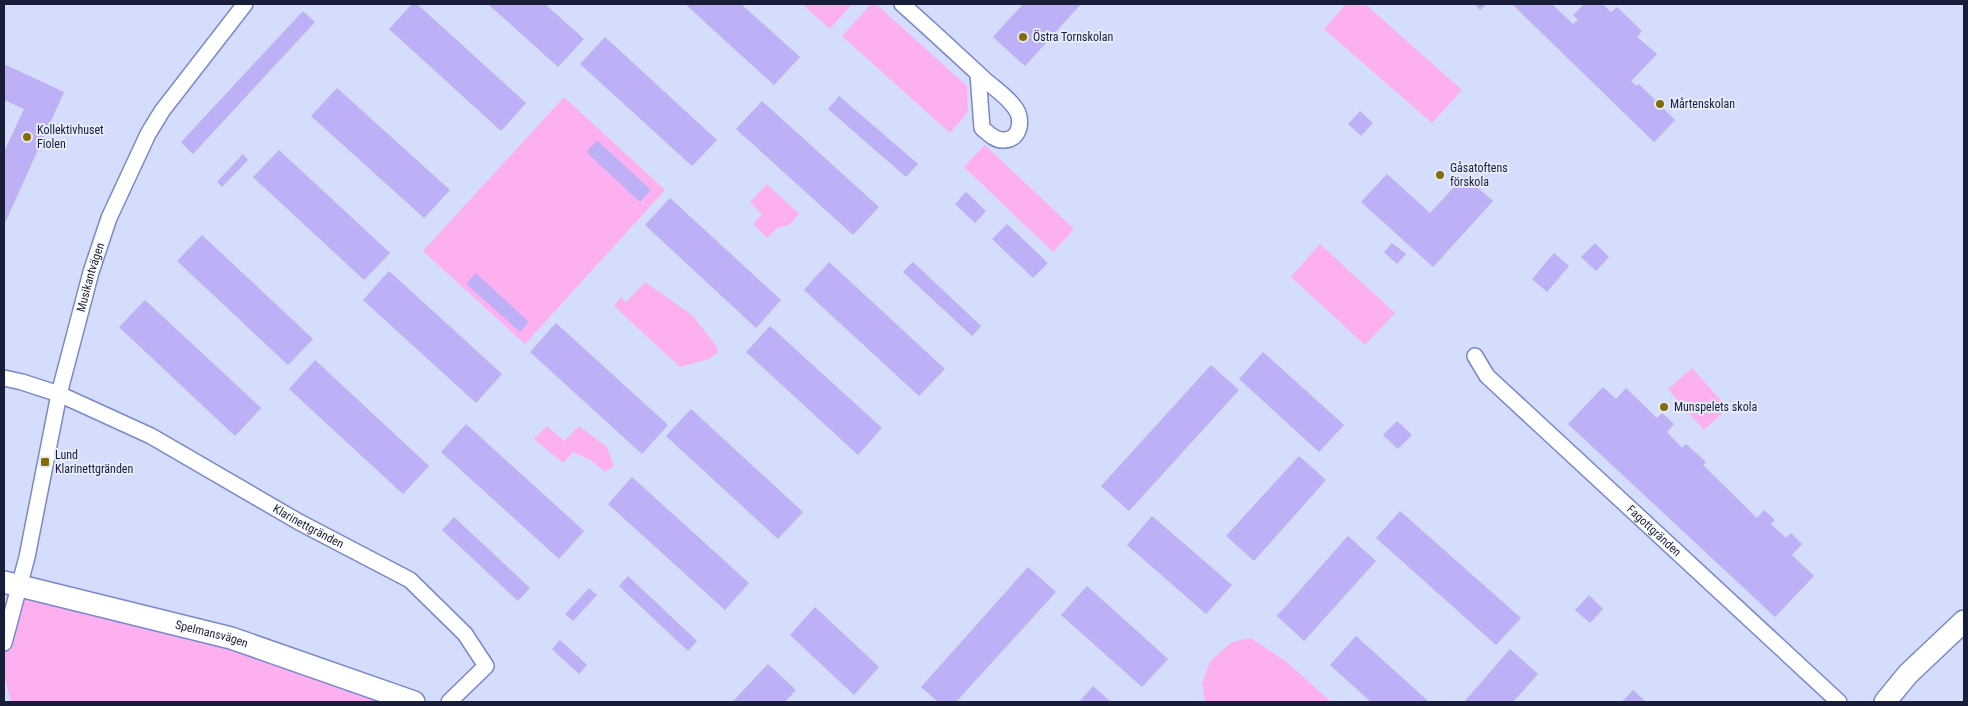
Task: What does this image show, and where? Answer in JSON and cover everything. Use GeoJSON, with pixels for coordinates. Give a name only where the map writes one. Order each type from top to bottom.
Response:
{"type":"FeatureCollection","features":[{"type":"Feature","properties":{"kind":"main road","name":"Spelmansvägen"},"geometry":{"type":"LineString","coordinates":[[12,584],[231,638],[414,702]]}},
{"type":"Feature","properties":{"kind":"main road"},"geometry":{"type":"LineString","coordinates":[[1885,702],[1908,674],[1964,621]]}},
{"type":"Feature","properties":{"kind":"street","name":"Musikantvägen"},"geometry":{"type":"LineString","coordinates":[[4,643],[12,584],[27,557],[59,394],[108,218],[148,134],[162,111],[245,4]]}},
{"type":"Feature","properties":{"kind":"street"},"geometry":{"type":"LineString","coordinates":[[902,4],[978,74]]}},
{"type":"Feature","properties":{"kind":"street","name":"Fagottgränden"},"geometry":{"type":"LineString","coordinates":[[1475,356],[1487,376],[1839,702]]}},
{"type":"Feature","properties":{"kind":"street"},"geometry":{"type":"LineString","coordinates":[[4,378],[59,394]]}},
{"type":"Feature","properties":{"kind":"street","name":"Klarinettgränden"},"geometry":{"type":"LineString","coordinates":[[59,394],[152,436],[299,522],[410,580],[465,634],[486,666],[449,702]]}},
{"type":"Feature","properties":{"kind":"shaded area"},"geometry":{"type":"Polygon","coordinates":[[[802,4],[852,4],[830,29],[802,4]]]}},
{"type":"Feature","properties":{"kind":"shaded area"},"geometry":{"type":"Polygon","coordinates":[[[871,4],[876,4],[967,86],[968,112],[950,133],[842,36],[871,4]]]}},
{"type":"Feature","properties":{"kind":"shaded area"},"geometry":{"type":"Polygon","coordinates":[[[1346,4],[1365,4],[1462,90],[1432,123],[1324,29],[1346,4]]]}},
{"type":"Feature","properties":{"kind":"shaded area"},"geometry":{"type":"Polygon","coordinates":[[[564,97],[665,190],[525,344],[423,251],[564,97]]]}},
{"type":"Feature","properties":{"kind":"shaded area"},"geometry":{"type":"Polygon","coordinates":[[[985,145],[1074,229],[1053,252],[964,167],[985,145]]]}},
{"type":"Feature","properties":{"kind":"shaded area"},"geometry":{"type":"Polygon","coordinates":[[[767,184],[799,214],[789,225],[777,228],[767,238],[753,224],[762,214],[750,202],[767,184]]]}},
{"type":"Feature","properties":{"kind":"shaded area"},"geometry":{"type":"Polygon","coordinates":[[[1320,244],[1395,313],[1365,345],[1291,277],[1320,244]]]}},
{"type":"Feature","properties":{"kind":"shaded area"},"geometry":{"type":"Polygon","coordinates":[[[645,282],[692,315],[717,347],[717,353],[709,359],[680,367],[614,306],[621,297],[626,302],[645,282]]]}},
{"type":"Feature","properties":{"kind":"shaded area"},"geometry":{"type":"Polygon","coordinates":[[[1692,368],[1728,408],[1704,430],[1668,389],[1692,368]]]}},
{"type":"Feature","properties":{"kind":"shaded area"},"geometry":{"type":"Polygon","coordinates":[[[547,426],[564,441],[579,426],[607,447],[614,466],[605,472],[592,461],[573,452],[563,463],[534,439],[547,426]]]}},
{"type":"Feature","properties":{"kind":"shaded area"},"geometry":{"type":"Polygon","coordinates":[[[19,585],[410,702],[11,702],[4,674],[4,651],[19,585]]]}},
{"type":"Feature","properties":{"kind":"shaded area"},"geometry":{"type":"Polygon","coordinates":[[[1251,638],[1288,663],[1331,702],[1205,702],[1202,683],[1211,660],[1232,642],[1251,638]]]}},
{"type":"Feature","properties":{"kind":"building"},"geometry":{"type":"Polygon","coordinates":[[[412,4],[417,4],[526,103],[501,131],[389,29],[412,4]]]}},
{"type":"Feature","properties":{"kind":"building"},"geometry":{"type":"Polygon","coordinates":[[[488,4],[545,4],[584,39],[558,67],[488,4]]]}},
{"type":"Feature","properties":{"kind":"building"},"geometry":{"type":"Polygon","coordinates":[[[685,4],[741,4],[800,57],[774,85],[685,4]]]}},
{"type":"Feature","properties":{"kind":"building"},"geometry":{"type":"Polygon","coordinates":[[[1023,4],[1081,4],[1025,66],[993,37],[1023,4]]]}},
{"type":"Feature","properties":{"kind":"building"},"geometry":{"type":"Polygon","coordinates":[[[1474,4],[1487,4],[1480,10],[1474,4]]]}},
{"type":"Feature","properties":{"kind":"building"},"geometry":{"type":"Polygon","coordinates":[[[1512,4],[1552,4],[1573,24],[1578,20],[1573,15],[1584,4],[1602,4],[1611,12],[1617,7],[1642,31],[1637,37],[1657,54],[1631,81],[1637,86],[1639,84],[1675,120],[1654,142],[1512,4]]]}},
{"type":"Feature","properties":{"kind":"building"},"geometry":{"type":"Polygon","coordinates":[[[303,11],[315,22],[193,154],[181,142],[303,11]]]}},
{"type":"Feature","properties":{"kind":"building"},"geometry":{"type":"Polygon","coordinates":[[[605,37],[717,140],[692,166],[580,64],[605,37]]]}},
{"type":"Feature","properties":{"kind":"building","name":"Kollektivhuset Fiolen"},"geometry":{"type":"Polygon","coordinates":[[[6,65],[64,92],[4,225],[4,152],[24,109],[4,100],[4,70],[6,65]]]}},
{"type":"Feature","properties":{"kind":"building"},"geometry":{"type":"Polygon","coordinates":[[[337,88],[450,190],[424,218],[311,116],[337,88]]]}},
{"type":"Feature","properties":{"kind":"building"},"geometry":{"type":"Polygon","coordinates":[[[839,96],[918,164],[906,177],[828,109],[839,96]]]}},
{"type":"Feature","properties":{"kind":"building"},"geometry":{"type":"Polygon","coordinates":[[[762,101],[879,207],[853,235],[736,129],[762,101]]]}},
{"type":"Feature","properties":{"kind":"building"},"geometry":{"type":"Polygon","coordinates":[[[1360,111],[1373,123],[1361,136],[1348,124],[1360,111]]]}},
{"type":"Feature","properties":{"kind":"building"},"geometry":{"type":"Polygon","coordinates":[[[597,140],[651,190],[640,202],[586,152],[597,140]]]}},
{"type":"Feature","properties":{"kind":"building"},"geometry":{"type":"Polygon","coordinates":[[[279,150],[390,253],[364,280],[253,177],[279,150]]]}},
{"type":"Feature","properties":{"kind":"building"},"geometry":{"type":"Polygon","coordinates":[[[243,154],[248,160],[222,187],[217,182],[243,154]]]}},
{"type":"Feature","properties":{"kind":"building","name":"Gåsatoftens förskola"},"geometry":{"type":"Polygon","coordinates":[[[1387,174],[1430,213],[1464,176],[1493,201],[1433,267],[1361,202],[1387,174]]]}},
{"type":"Feature","properties":{"kind":"building"},"geometry":{"type":"Polygon","coordinates":[[[966,192],[986,211],[975,223],[955,204],[966,192]]]}},
{"type":"Feature","properties":{"kind":"building"},"geometry":{"type":"Polygon","coordinates":[[[670,198],[781,300],[756,328],[645,225],[670,198]]]}},
{"type":"Feature","properties":{"kind":"building"},"geometry":{"type":"Polygon","coordinates":[[[1007,224],[1048,263],[1033,278],[992,239],[1007,224]]]}},
{"type":"Feature","properties":{"kind":"building"},"geometry":{"type":"Polygon","coordinates":[[[202,235],[313,339],[288,365],[177,261],[202,235]]]}},
{"type":"Feature","properties":{"kind":"building"},"geometry":{"type":"Polygon","coordinates":[[[1392,243],[1406,254],[1397,264],[1384,252],[1392,243]]]}},
{"type":"Feature","properties":{"kind":"building"},"geometry":{"type":"Polygon","coordinates":[[[1595,243],[1609,257],[1596,271],[1581,257],[1595,243]]]}},
{"type":"Feature","properties":{"kind":"building"},"geometry":{"type":"Polygon","coordinates":[[[1554,253],[1569,266],[1547,292],[1532,279],[1554,253]]]}},
{"type":"Feature","properties":{"kind":"building"},"geometry":{"type":"Polygon","coordinates":[[[829,262],[945,369],[919,396],[804,290],[829,262]]]}},
{"type":"Feature","properties":{"kind":"building"},"geometry":{"type":"Polygon","coordinates":[[[913,262],[981,326],[972,336],[903,272],[913,262]]]}},
{"type":"Feature","properties":{"kind":"building"},"geometry":{"type":"Polygon","coordinates":[[[389,271],[502,374],[476,403],[363,300],[389,271]]]}},
{"type":"Feature","properties":{"kind":"building"},"geometry":{"type":"Polygon","coordinates":[[[476,273],[529,322],[520,332],[466,284],[476,273]]]}},
{"type":"Feature","properties":{"kind":"building"},"geometry":{"type":"Polygon","coordinates":[[[145,300],[261,408],[235,436],[119,327],[145,300]]]}},
{"type":"Feature","properties":{"kind":"building"},"geometry":{"type":"Polygon","coordinates":[[[556,323],[668,425],[642,454],[530,352],[556,323]]]}},
{"type":"Feature","properties":{"kind":"building"},"geometry":{"type":"Polygon","coordinates":[[[770,326],[882,428],[858,455],[746,352],[770,326]]]}},
{"type":"Feature","properties":{"kind":"building"},"geometry":{"type":"Polygon","coordinates":[[[1263,352],[1344,425],[1319,452],[1239,379],[1263,352]]]}},
{"type":"Feature","properties":{"kind":"building"},"geometry":{"type":"Polygon","coordinates":[[[315,360],[429,466],[403,494],[289,389],[315,360]]]}},
{"type":"Feature","properties":{"kind":"building"},"geometry":{"type":"Polygon","coordinates":[[[1211,365],[1239,390],[1129,511],[1101,486],[1211,365]]]}},
{"type":"Feature","properties":{"kind":"building","name":"Munspelets skola"},"geometry":{"type":"Polygon","coordinates":[[[1603,387],[1616,399],[1626,388],[1657,418],[1662,413],[1674,424],[1667,432],[1682,448],[1686,444],[1706,462],[1703,465],[1757,518],[1764,510],[1775,520],[1771,524],[1786,538],[1791,533],[1802,544],[1792,555],[1814,576],[1775,617],[1568,424],[1603,387]]]}},
{"type":"Feature","properties":{"kind":"building"},"geometry":{"type":"Polygon","coordinates":[[[691,409],[803,512],[778,539],[666,436],[691,409]]]}},
{"type":"Feature","properties":{"kind":"building"},"geometry":{"type":"Polygon","coordinates":[[[1397,421],[1412,435],[1398,449],[1383,435],[1397,421]]]}},
{"type":"Feature","properties":{"kind":"building"},"geometry":{"type":"Polygon","coordinates":[[[466,424],[584,531],[559,559],[441,452],[466,424]]]}},
{"type":"Feature","properties":{"kind":"building"},"geometry":{"type":"Polygon","coordinates":[[[1299,456],[1326,480],[1254,561],[1226,536],[1299,456]]]}},
{"type":"Feature","properties":{"kind":"building"},"geometry":{"type":"Polygon","coordinates":[[[632,477],[749,583],[725,610],[608,504],[632,477]]]}},
{"type":"Feature","properties":{"kind":"building"},"geometry":{"type":"Polygon","coordinates":[[[1400,511],[1521,618],[1496,645],[1376,538],[1400,511]]]}},
{"type":"Feature","properties":{"kind":"building"},"geometry":{"type":"Polygon","coordinates":[[[1152,516],[1232,585],[1206,614],[1127,545],[1152,516]]]}},
{"type":"Feature","properties":{"kind":"building"},"geometry":{"type":"Polygon","coordinates":[[[454,517],[530,588],[518,601],[442,530],[454,517]]]}},
{"type":"Feature","properties":{"kind":"building"},"geometry":{"type":"Polygon","coordinates":[[[1348,536],[1376,561],[1304,641],[1277,616],[1348,536]]]}},
{"type":"Feature","properties":{"kind":"building"},"geometry":{"type":"Polygon","coordinates":[[[1028,567],[1056,592],[956,702],[938,702],[921,687],[1028,567]]]}},
{"type":"Feature","properties":{"kind":"building"},"geometry":{"type":"Polygon","coordinates":[[[628,576],[697,641],[688,651],[619,586],[628,576]]]}},
{"type":"Feature","properties":{"kind":"building"},"geometry":{"type":"Polygon","coordinates":[[[1087,586],[1168,659],[1142,687],[1061,615],[1087,586]]]}},
{"type":"Feature","properties":{"kind":"building"},"geometry":{"type":"Polygon","coordinates":[[[589,588],[597,595],[573,621],[565,614],[589,588]]]}},
{"type":"Feature","properties":{"kind":"building"},"geometry":{"type":"Polygon","coordinates":[[[1589,595],[1603,609],[1590,623],[1575,610],[1589,595]]]}},
{"type":"Feature","properties":{"kind":"building"},"geometry":{"type":"Polygon","coordinates":[[[815,607],[879,667],[854,695],[790,635],[815,607]]]}},
{"type":"Feature","properties":{"kind":"building"},"geometry":{"type":"Polygon","coordinates":[[[1356,636],[1429,702],[1371,702],[1330,665],[1356,636]]]}},
{"type":"Feature","properties":{"kind":"building"},"geometry":{"type":"Polygon","coordinates":[[[560,640],[587,665],[579,674],[552,649],[560,640]]]}},
{"type":"Feature","properties":{"kind":"building"},"geometry":{"type":"Polygon","coordinates":[[[1510,649],[1538,674],[1513,702],[1464,702],[1510,649]]]}},
{"type":"Feature","properties":{"kind":"building"},"geometry":{"type":"Polygon","coordinates":[[[768,664],[796,690],[785,702],[732,702],[768,664]]]}},
{"type":"Feature","properties":{"kind":"building"},"geometry":{"type":"Polygon","coordinates":[[[1093,686],[1111,702],[1079,702],[1093,686]]]}},
{"type":"Feature","properties":{"kind":"building"},"geometry":{"type":"Polygon","coordinates":[[[1633,690],[1646,702],[1622,702],[1633,690]]]}},
{"type":"Feature","properties":{"kind":"place","name":"Östra Tornskolan"},"geometry":{"type":"Point","coordinates":[1023,37]}},
{"type":"Feature","properties":{"kind":"place","name":"Mårtenskolan"},"geometry":{"type":"Point","coordinates":[1660,104]}},
{"type":"Feature","properties":{"kind":"place","name":"Kollektivhuset Fiolen"},"geometry":{"type":"Point","coordinates":[27,137]}},
{"type":"Feature","properties":{"kind":"place","name":"Gåsatoftens förskola"},"geometry":{"type":"Point","coordinates":[1440,175]}},
{"type":"Feature","properties":{"kind":"place","name":"Munspelets skola"},"geometry":{"type":"Point","coordinates":[1664,407]}},
{"type":"Feature","properties":{"kind":"place","name":"Lund Klarinettgränden"},"geometry":{"type":"Point","coordinates":[45,462]}}]}
